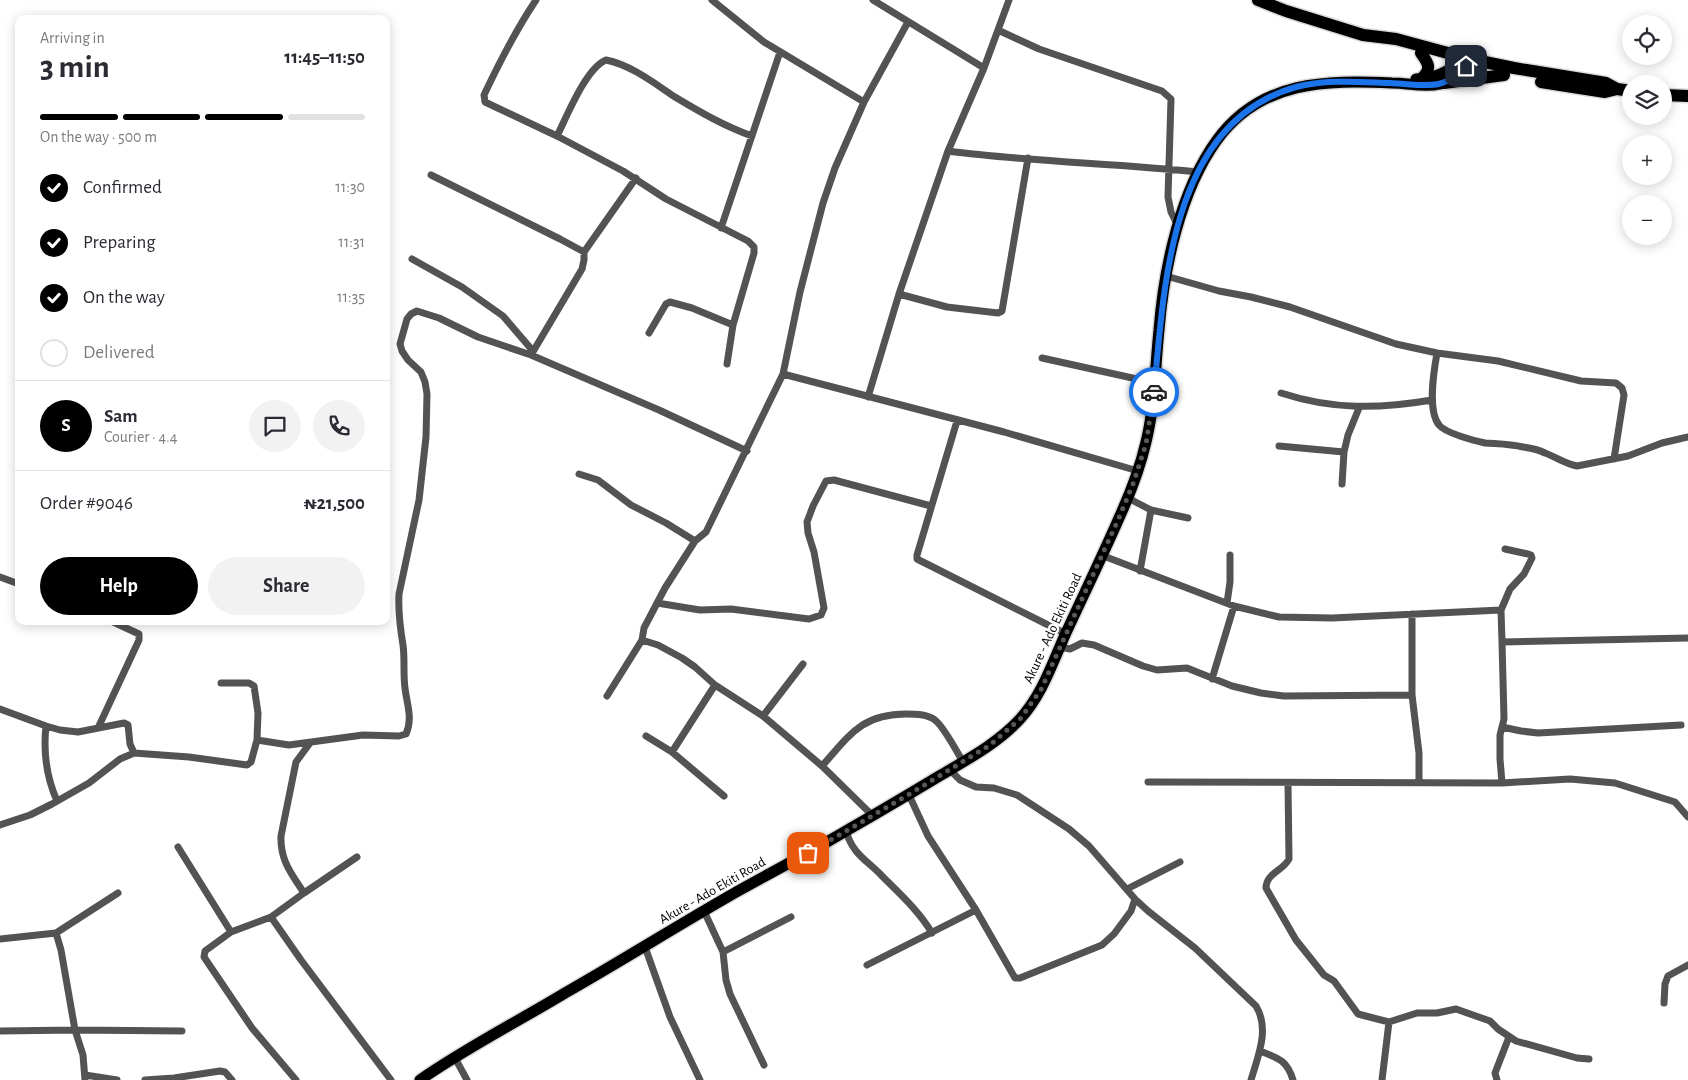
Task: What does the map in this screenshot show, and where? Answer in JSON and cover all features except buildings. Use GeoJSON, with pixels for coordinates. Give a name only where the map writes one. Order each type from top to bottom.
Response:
{"type":"FeatureCollection","features":[{"type":"Feature","properties":{"kind":"highway"},"geometry":{"type":"LineString","coordinates":[[1258,0],[1286,11],[1363,35],[1396,38],[1504,74],[1605,92],[1617,89]]}},
{"type":"Feature","properties":{"kind":"highway"},"geometry":{"type":"LineString","coordinates":[[1383,38],[1395,45],[1421,53],[1606,83],[1622,90]]}},
{"type":"Feature","properties":{"kind":"highway"},"geometry":{"type":"LineString","coordinates":[[1421,53],[1428,65],[1427,73],[1421,79]]}},
{"type":"Feature","properties":{"kind":"highway"},"geometry":{"type":"LineString","coordinates":[[1444,84],[1504,74]]}},
{"type":"Feature","properties":{"kind":"highway"},"geometry":{"type":"LineString","coordinates":[[1672,95],[1688,96]]}},
{"type":"Feature","properties":{"kind":"main road"},"geometry":{"type":"LineString","coordinates":[[1403,83],[1407,80],[1441,74],[1463,61]]}},
{"type":"Feature","properties":{"kind":"main road"},"geometry":{"type":"LineString","coordinates":[[1444,84],[1455,78],[1463,61]]}},
{"type":"Feature","properties":{"kind":"main road","name":"Akure - Ado Ekiti Road"},"geometry":{"type":"LineString","coordinates":[[420,1080],[454,1058],[704,911],[873,816],[950,770],[990,745],[1021,718],[1042,688],[1128,498],[1138,471],[1146,444],[1155,383],[1166,276],[1178,226],[1198,172],[1212,147],[1231,124],[1252,108],[1278,94],[1307,84],[1333,82],[1403,83],[1418,86],[1444,84]]}},
{"type":"Feature","properties":{"kind":"street"},"geometry":{"type":"LineString","coordinates":[[536,0],[522,21],[483,99],[485,102],[557,136],[636,178],[666,200],[748,241],[754,247],[754,253],[733,325],[727,364]]}},
{"type":"Feature","properties":{"kind":"street"},"geometry":{"type":"LineString","coordinates":[[712,0],[764,42],[864,102]]}},
{"type":"Feature","properties":{"kind":"street"},"geometry":{"type":"LineString","coordinates":[[873,0],[984,68]]}},
{"type":"Feature","properties":{"kind":"street"},"geometry":{"type":"LineString","coordinates":[[868,397],[899,294],[948,151],[984,68],[1009,0]]}},
{"type":"Feature","properties":{"kind":"street"},"geometry":{"type":"LineString","coordinates":[[607,696],[642,640],[644,628],[657,603],[695,541],[706,532],[783,374],[800,292],[823,203],[835,168],[864,102],[908,22]]}},
{"type":"Feature","properties":{"kind":"street"},"geometry":{"type":"LineString","coordinates":[[998,30],[1039,49],[1162,91],[1170,99],[1168,197],[1171,212],[1178,226]]}},
{"type":"Feature","properties":{"kind":"street"},"geometry":{"type":"LineString","coordinates":[[721,228],[780,52]]}},
{"type":"Feature","properties":{"kind":"street"},"geometry":{"type":"LineString","coordinates":[[557,136],[587,77],[594,68],[606,60],[616,62],[642,76],[713,120],[752,136]]}},
{"type":"Feature","properties":{"kind":"street"},"geometry":{"type":"LineString","coordinates":[[948,151],[1006,158],[1028,158],[1198,172]]}},
{"type":"Feature","properties":{"kind":"street"},"geometry":{"type":"LineString","coordinates":[[899,294],[947,306],[998,313],[1002,311],[1028,158]]}},
{"type":"Feature","properties":{"kind":"street"},"geometry":{"type":"LineString","coordinates":[[431,175],[584,252]]}},
{"type":"Feature","properties":{"kind":"street"},"geometry":{"type":"LineString","coordinates":[[532,353],[582,270],[584,252],[636,178]]}},
{"type":"Feature","properties":{"kind":"street"},"geometry":{"type":"LineString","coordinates":[[412,259],[462,287],[503,316],[532,353]]}},
{"type":"Feature","properties":{"kind":"street"},"geometry":{"type":"LineString","coordinates":[[1166,276],[1219,291],[1290,307],[1339,323],[1376,339],[1437,353],[1498,361],[1581,381],[1616,383],[1622,388],[1624,395],[1614,459]]}},
{"type":"Feature","properties":{"kind":"street"},"geometry":{"type":"LineString","coordinates":[[649,334],[666,304],[670,302],[692,308],[733,325]]}},
{"type":"Feature","properties":{"kind":"street"},"geometry":{"type":"LineString","coordinates":[[257,740],[289,745],[363,735],[399,736],[406,734],[410,726],[398,610],[399,594],[423,475],[427,394],[426,382],[421,372],[408,360],[400,344],[407,319],[411,314],[417,311],[427,313],[478,337],[532,353],[747,451]]}},
{"type":"Feature","properties":{"kind":"street"},"geometry":{"type":"LineString","coordinates":[[1437,353],[1432,387],[1432,400],[1436,418],[1439,425],[1448,431],[1467,438],[1530,448],[1545,452],[1577,466],[1614,459],[1662,443],[1688,437]]}},
{"type":"Feature","properties":{"kind":"street"},"geometry":{"type":"LineString","coordinates":[[1042,358],[1155,383]]}},
{"type":"Feature","properties":{"kind":"street"},"geometry":{"type":"LineString","coordinates":[[783,374],[1004,432],[1138,471]]}},
{"type":"Feature","properties":{"kind":"street"},"geometry":{"type":"LineString","coordinates":[[1281,393],[1359,408],[1400,406],[1432,400]]}},
{"type":"Feature","properties":{"kind":"street"},"geometry":{"type":"LineString","coordinates":[[1342,484],[1344,452],[1348,435],[1359,408]]}},
{"type":"Feature","properties":{"kind":"street"},"geometry":{"type":"LineString","coordinates":[[957,421],[917,555],[918,559],[1066,634]]}},
{"type":"Feature","properties":{"kind":"street"},"geometry":{"type":"LineString","coordinates":[[1279,446],[1344,452]]}},
{"type":"Feature","properties":{"kind":"street"},"geometry":{"type":"LineString","coordinates":[[580,474],[598,480],[631,505],[695,541]]}},
{"type":"Feature","properties":{"kind":"street"},"geometry":{"type":"LineString","coordinates":[[657,603],[700,610],[731,608],[809,619],[816,618],[822,615],[824,608],[807,522],[826,481],[834,480],[931,506]]}},
{"type":"Feature","properties":{"kind":"street"},"geometry":{"type":"LineString","coordinates":[[1128,498],[1152,510],[1188,518]]}},
{"type":"Feature","properties":{"kind":"street"},"geometry":{"type":"LineString","coordinates":[[1140,571],[1152,510]]}},
{"type":"Feature","properties":{"kind":"street"},"geometry":{"type":"LineString","coordinates":[[1502,783],[1500,734],[1504,719],[1501,610],[1510,589],[1524,574],[1532,558],[1528,554],[1505,549]]}},
{"type":"Feature","properties":{"kind":"street"},"geometry":{"type":"LineString","coordinates":[[1101,555],[1231,604],[1279,617],[1299,618],[1501,610]]}},
{"type":"Feature","properties":{"kind":"street"},"geometry":{"type":"LineString","coordinates":[[1212,679],[1231,604],[1230,556]]}},
{"type":"Feature","properties":{"kind":"street"},"geometry":{"type":"LineString","coordinates":[[0,577],[15,583]]}},
{"type":"Feature","properties":{"kind":"street"},"geometry":{"type":"LineString","coordinates":[[1412,614],[1412,695],[1419,753],[1419,782]]}},
{"type":"Feature","properties":{"kind":"street"},"geometry":{"type":"LineString","coordinates":[[98,728],[139,640],[139,634],[120,625]]}},
{"type":"Feature","properties":{"kind":"street"},"geometry":{"type":"LineString","coordinates":[[1502,642],[1688,638]]}},
{"type":"Feature","properties":{"kind":"street"},"geometry":{"type":"LineString","coordinates":[[642,640],[658,644],[682,658],[715,685],[763,716],[822,766],[873,816]]}},
{"type":"Feature","properties":{"kind":"street"},"geometry":{"type":"LineString","coordinates":[[1060,647],[1070,649],[1079,644],[1086,643],[1157,670],[1187,668],[1212,679],[1261,693],[1284,696],[1412,695]]}},
{"type":"Feature","properties":{"kind":"street"},"geometry":{"type":"LineString","coordinates":[[763,716],[803,664]]}},
{"type":"Feature","properties":{"kind":"street"},"geometry":{"type":"LineString","coordinates":[[0,825],[30,815],[57,801],[89,783],[120,759],[134,753],[189,757],[247,765],[251,762],[257,740],[258,713],[254,686],[249,683],[221,683]]}},
{"type":"Feature","properties":{"kind":"street"},"geometry":{"type":"LineString","coordinates":[[672,752],[715,685]]}},
{"type":"Feature","properties":{"kind":"street"},"geometry":{"type":"LineString","coordinates":[[0,710],[60,730],[78,732],[126,723],[130,744],[134,753]]}},
{"type":"Feature","properties":{"kind":"street"},"geometry":{"type":"LineString","coordinates":[[822,766],[852,732],[867,721],[881,716],[897,714],[927,716],[937,721],[963,762]]}},
{"type":"Feature","properties":{"kind":"street"},"geometry":{"type":"LineString","coordinates":[[1502,727],[1538,733],[1681,725]]}},
{"type":"Feature","properties":{"kind":"street"},"geometry":{"type":"LineString","coordinates":[[46,726],[44,756],[49,782],[57,801]]}},
{"type":"Feature","properties":{"kind":"street"},"geometry":{"type":"LineString","coordinates":[[646,736],[672,752],[724,796]]}},
{"type":"Feature","properties":{"kind":"street"},"geometry":{"type":"LineString","coordinates":[[304,893],[282,857],[281,848],[284,814],[296,762],[310,743]]}},
{"type":"Feature","properties":{"kind":"street"},"geometry":{"type":"LineString","coordinates":[[950,770],[960,780],[976,787],[994,788],[1017,795],[1069,829],[1089,846],[1148,911],[1195,948],[1256,1006],[1262,1015],[1264,1027],[1260,1051],[1251,1080]]}},
{"type":"Feature","properties":{"kind":"street"},"geometry":{"type":"LineString","coordinates":[[1148,782],[1502,783],[1570,779],[1615,783],[1675,802],[1688,816]]}},
{"type":"Feature","properties":{"kind":"street"},"geometry":{"type":"LineString","coordinates":[[1288,782],[1289,859],[1286,864],[1269,878],[1266,888],[1296,940],[1324,975],[1334,981],[1358,1014],[1389,1022],[1417,1013],[1437,1013],[1456,1009],[1490,1021],[1516,1042],[1577,1058],[1589,1059]]}},
{"type":"Feature","properties":{"kind":"street"},"geometry":{"type":"LineString","coordinates":[[908,795],[928,836],[976,910],[1015,978],[1020,978],[1102,945],[1114,934],[1131,911],[1135,898]]}},
{"type":"Feature","properties":{"kind":"street"},"geometry":{"type":"LineString","coordinates":[[846,831],[849,843],[854,851],[913,907],[932,932]]}},
{"type":"Feature","properties":{"kind":"street"},"geometry":{"type":"LineString","coordinates":[[178,847],[231,932]]}},
{"type":"Feature","properties":{"kind":"street"},"geometry":{"type":"LineString","coordinates":[[296,1080],[252,1028],[204,958],[204,951],[231,932],[271,917],[357,857]]}},
{"type":"Feature","properties":{"kind":"street"},"geometry":{"type":"LineString","coordinates":[[1127,889],[1180,862]]}},
{"type":"Feature","properties":{"kind":"street"},"geometry":{"type":"LineString","coordinates":[[0,939],[56,933],[118,893]]}},
{"type":"Feature","properties":{"kind":"street"},"geometry":{"type":"LineString","coordinates":[[867,965],[976,910]]}},
{"type":"Feature","properties":{"kind":"street"},"geometry":{"type":"LineString","coordinates":[[704,911],[723,952],[726,980],[730,994],[764,1065]]}},
{"type":"Feature","properties":{"kind":"street"},"geometry":{"type":"LineString","coordinates":[[271,917],[391,1080]]}},
{"type":"Feature","properties":{"kind":"street"},"geometry":{"type":"LineString","coordinates":[[723,952],[791,917]]}},
{"type":"Feature","properties":{"kind":"street"},"geometry":{"type":"LineString","coordinates":[[56,933],[62,950],[75,1030],[83,1055],[85,1078],[118,1080]]}},
{"type":"Feature","properties":{"kind":"street"},"geometry":{"type":"LineString","coordinates":[[645,947],[670,1017],[700,1080]]}},
{"type":"Feature","properties":{"kind":"street"},"geometry":{"type":"LineString","coordinates":[[1664,1002],[1665,984],[1668,976],[1688,965]]}},
{"type":"Feature","properties":{"kind":"street"},"geometry":{"type":"LineString","coordinates":[[1382,1080],[1389,1022]]}},
{"type":"Feature","properties":{"kind":"street"},"geometry":{"type":"LineString","coordinates":[[1,1032],[75,1030],[182,1031]]}},
{"type":"Feature","properties":{"kind":"street"},"geometry":{"type":"LineString","coordinates":[[1497,1080],[1495,1073],[1509,1037]]}},
{"type":"Feature","properties":{"kind":"street"},"geometry":{"type":"LineString","coordinates":[[1260,1051],[1277,1057],[1286,1064],[1293,1080]]}},
{"type":"Feature","properties":{"kind":"street"},"geometry":{"type":"LineString","coordinates":[[454,1058],[468,1080]]}},
{"type":"Feature","properties":{"kind":"street"},"geometry":{"type":"LineString","coordinates":[[145,1080],[220,1071],[224,1072],[232,1080]]}},
{"type":"Feature","properties":{"kind":"way so far"},"geometry":{"type":"LineString","coordinates":[[808,853],[990,745],[1021,718],[1042,688],[1128,498],[1146,444],[1154,392]]}},
{"type":"Feature","properties":{"kind":"route"},"geometry":{"type":"LineString","coordinates":[[1154,392],[1166,276],[1178,226],[1198,172],[1212,147],[1226,129],[1260,102],[1307,84],[1371,82],[1428,86],[1444,84],[1455,78],[1466,66]]}}]}
